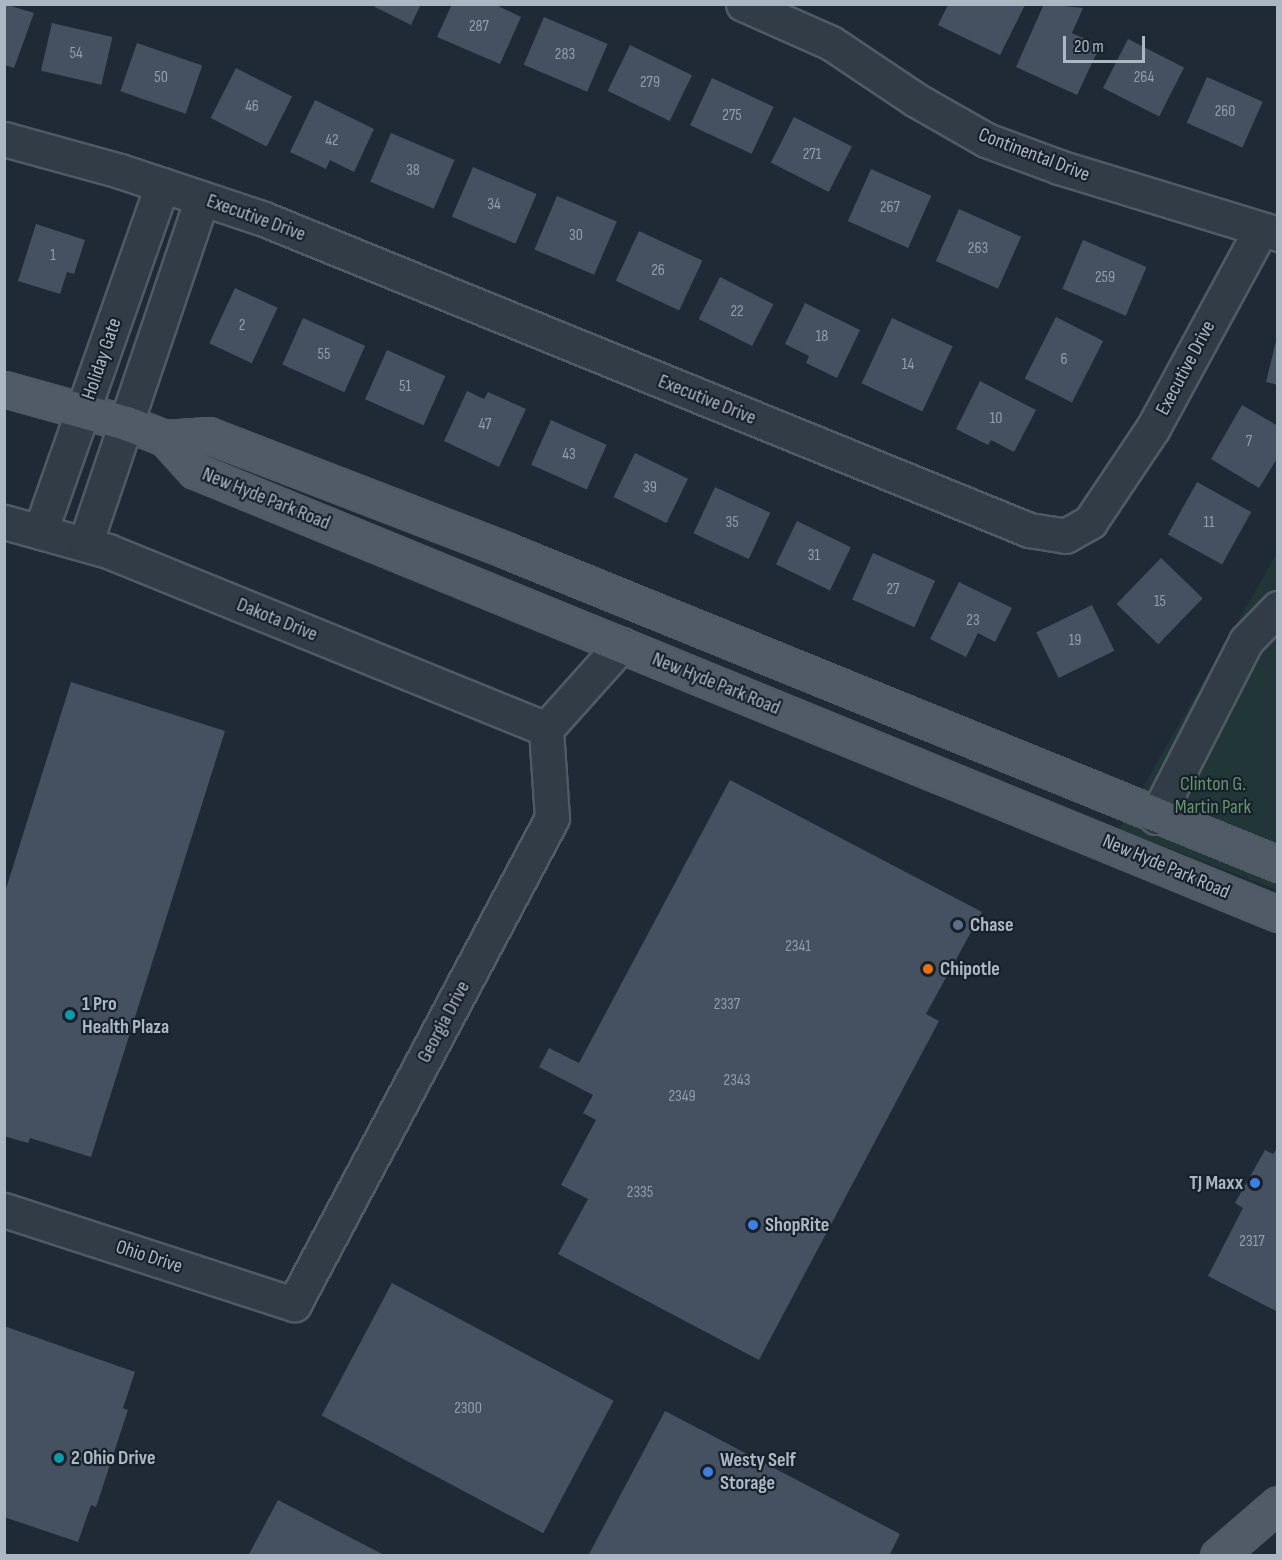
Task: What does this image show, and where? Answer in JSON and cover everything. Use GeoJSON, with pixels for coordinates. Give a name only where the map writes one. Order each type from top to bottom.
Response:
{"type":"FeatureCollection","features":[{"type":"Feature","properties":{"kind":"main road","name":"New Hyde Park Road"},"geometry":{"type":"LineString","coordinates":[[4,389],[126,423],[165,438],[208,435],[219,439],[508,551],[1156,817],[1278,864]]}},
{"type":"Feature","properties":{"kind":"main road","name":"New Hyde Park Road"},"geometry":{"type":"LineString","coordinates":[[165,438],[195,471],[1278,914]]}},
{"type":"Feature","properties":{"kind":"main road"},"geometry":{"type":"LineString","coordinates":[[1218,1556],[1278,1504]]}},
{"type":"Feature","properties":{"kind":"street","name":"Continental Drive"},"geometry":{"type":"LineString","coordinates":[[743,4],[831,43],[916,100],[986,140],[1269,232]]}},
{"type":"Feature","properties":{"kind":"street","name":"Executive Drive"},"geometry":{"type":"LineString","coordinates":[[4,139],[162,185],[264,219],[1029,530],[1065,536],[1090,522],[1153,428],[1269,232]]}},
{"type":"Feature","properties":{"kind":"street","name":"Holiday Gate"},"geometry":{"type":"LineString","coordinates":[[40,532],[162,185]]}},
{"type":"Feature","properties":{"kind":"street"},"geometry":{"type":"LineString","coordinates":[[85,544],[202,198]]}},
{"type":"Feature","properties":{"kind":"street","name":"Dakota Drive"},"geometry":{"type":"LineString","coordinates":[[4,522],[85,544],[546,729]]}},
{"type":"Feature","properties":{"kind":"street"},"geometry":{"type":"LineString","coordinates":[[1156,817],[1246,641],[1278,608]]}},
{"type":"Feature","properties":{"kind":"street"},"geometry":{"type":"LineString","coordinates":[[546,729],[621,645]]}},
{"type":"Feature","properties":{"kind":"street","name":"Georgia Drive"},"geometry":{"type":"LineString","coordinates":[[294,1304],[552,818],[546,729]]}},
{"type":"Feature","properties":{"kind":"street","name":"Ohio Drive"},"geometry":{"type":"LineString","coordinates":[[4,1210],[294,1304]]}},
{"type":"Feature","properties":{"kind":"green space","name":"Clinton G. Martin Park"},"geometry":{"type":"Polygon","coordinates":[[[1277,553],[1277,890],[1119,829],[1277,553]]]}},
{"type":"Feature","properties":{"kind":"building"},"geometry":{"type":"Polygon","coordinates":[[[4,4],[34,13],[14,68],[4,65],[4,4]]]}},
{"type":"Feature","properties":{"kind":"building"},"geometry":{"type":"Polygon","coordinates":[[[369,4],[421,4],[411,25],[369,4]]]}},
{"type":"Feature","properties":{"kind":"building"},"geometry":{"type":"Polygon","coordinates":[[[452,4],[494,4],[521,17],[500,64],[437,37],[452,4]]]}},
{"type":"Feature","properties":{"kind":"building"},"geometry":{"type":"Polygon","coordinates":[[[1044,4],[1083,8],[1072,33],[1100,46],[1077,95],[1016,67],[1044,4]]]}},
{"type":"Feature","properties":{"kind":"building"},"geometry":{"type":"Polygon","coordinates":[[[948,5],[1025,5],[1000,55],[938,25],[948,5]]]}},
{"type":"Feature","properties":{"kind":"building"},"geometry":{"type":"Polygon","coordinates":[[[544,17],[608,44],[587,92],[524,65],[544,17]]]}},
{"type":"Feature","properties":{"kind":"building"},"geometry":{"type":"Polygon","coordinates":[[[52,23],[112,37],[101,85],[41,71],[52,23]]]}},
{"type":"Feature","properties":{"kind":"building"},"geometry":{"type":"Polygon","coordinates":[[[1128,39],[1184,68],[1159,117],[1103,88],[1128,39]]]}},
{"type":"Feature","properties":{"kind":"building"},"geometry":{"type":"Polygon","coordinates":[[[137,43],[202,65],[186,114],[120,91],[137,43]]]}},
{"type":"Feature","properties":{"kind":"building"},"geometry":{"type":"Polygon","coordinates":[[[630,45],[692,75],[670,121],[608,91],[630,45]]]}},
{"type":"Feature","properties":{"kind":"building"},"geometry":{"type":"Polygon","coordinates":[[[236,68],[292,97],[267,146],[211,118],[236,68]]]}},
{"type":"Feature","properties":{"kind":"building"},"geometry":{"type":"Polygon","coordinates":[[[1207,77],[1263,102],[1242,147],[1187,123],[1207,77]]]}},
{"type":"Feature","properties":{"kind":"building"},"geometry":{"type":"Polygon","coordinates":[[[712,78],[774,107],[752,154],[690,125],[712,78]]]}},
{"type":"Feature","properties":{"kind":"building"},"geometry":{"type":"Polygon","coordinates":[[[315,100],[374,129],[354,172],[330,160],[326,169],[290,152],[315,100]]]}},
{"type":"Feature","properties":{"kind":"building"},"geometry":{"type":"Polygon","coordinates":[[[794,117],[852,147],[829,192],[771,162],[794,117]]]}},
{"type":"Feature","properties":{"kind":"building"},"geometry":{"type":"Polygon","coordinates":[[[391,133],[455,160],[434,209],[370,182],[391,133]]]}},
{"type":"Feature","properties":{"kind":"building"},"geometry":{"type":"Polygon","coordinates":[[[473,167],[537,194],[515,244],[452,217],[473,167]]]}},
{"type":"Feature","properties":{"kind":"building"},"geometry":{"type":"Polygon","coordinates":[[[871,169],[931,196],[908,248],[848,221],[871,169]]]}},
{"type":"Feature","properties":{"kind":"building"},"geometry":{"type":"Polygon","coordinates":[[[557,196],[617,221],[594,275],[534,249],[557,196]]]}},
{"type":"Feature","properties":{"kind":"building"},"geometry":{"type":"Polygon","coordinates":[[[959,209],[1021,237],[998,289],[936,261],[959,209]]]}},
{"type":"Feature","properties":{"kind":"building"},"geometry":{"type":"Polygon","coordinates":[[[36,224],[85,240],[74,274],[67,272],[60,294],[18,281],[36,224]]]}},
{"type":"Feature","properties":{"kind":"building"},"geometry":{"type":"Polygon","coordinates":[[[639,231],[702,261],[679,310],[616,281],[639,231]]]}},
{"type":"Feature","properties":{"kind":"building"},"geometry":{"type":"Polygon","coordinates":[[[1083,240],[1147,267],[1126,316],[1062,289],[1083,240]]]}},
{"type":"Feature","properties":{"kind":"building"},"geometry":{"type":"Polygon","coordinates":[[[720,277],[773,304],[752,346],[699,319],[720,277]]]}},
{"type":"Feature","properties":{"kind":"building"},"geometry":{"type":"Polygon","coordinates":[[[235,288],[278,308],[252,363],[209,343],[235,288]]]}},
{"type":"Feature","properties":{"kind":"building"},"geometry":{"type":"Polygon","coordinates":[[[805,303],[860,330],[837,378],[806,363],[809,356],[785,344],[805,303]]]}},
{"type":"Feature","properties":{"kind":"building"},"geometry":{"type":"Polygon","coordinates":[[[1056,317],[1103,341],[1072,403],[1025,378],[1056,317]]]}},
{"type":"Feature","properties":{"kind":"building"},"geometry":{"type":"Polygon","coordinates":[[[303,318],[365,346],[344,392],[282,365],[303,318]]]}},
{"type":"Feature","properties":{"kind":"building"},"geometry":{"type":"Polygon","coordinates":[[[892,318],[953,346],[922,412],[862,383],[892,318]]]}},
{"type":"Feature","properties":{"kind":"building"},"geometry":{"type":"Polygon","coordinates":[[[1278,337],[1278,385],[1266,382],[1278,337]]]}},
{"type":"Feature","properties":{"kind":"building"},"geometry":{"type":"Polygon","coordinates":[[[387,350],[445,376],[424,425],[365,399],[387,350]]]}},
{"type":"Feature","properties":{"kind":"building"},"geometry":{"type":"Polygon","coordinates":[[[980,381],[1036,410],[1014,452],[991,440],[988,445],[956,429],[980,381]]]}},
{"type":"Feature","properties":{"kind":"building"},"geometry":{"type":"Polygon","coordinates":[[[467,391],[484,399],[488,392],[526,409],[499,467],[444,441],[467,391]]]}},
{"type":"Feature","properties":{"kind":"building"},"geometry":{"type":"Polygon","coordinates":[[[1242,405],[1278,426],[1278,457],[1259,488],[1211,459],[1242,405]]]}},
{"type":"Feature","properties":{"kind":"building"},"geometry":{"type":"Polygon","coordinates":[[[551,420],[607,445],[587,490],[531,465],[551,420]]]}},
{"type":"Feature","properties":{"kind":"building"},"geometry":{"type":"Polygon","coordinates":[[[635,453],[688,479],[667,523],[614,497],[635,453]]]}},
{"type":"Feature","properties":{"kind":"building"},"geometry":{"type":"Polygon","coordinates":[[[1197,482],[1251,512],[1222,565],[1168,534],[1197,482]]]}},
{"type":"Feature","properties":{"kind":"building"},"geometry":{"type":"Polygon","coordinates":[[[715,487],[770,513],[749,559],[693,533],[715,487]]]}},
{"type":"Feature","properties":{"kind":"building"},"geometry":{"type":"Polygon","coordinates":[[[797,521],[851,547],[830,590],[776,564],[797,521]]]}},
{"type":"Feature","properties":{"kind":"building"},"geometry":{"type":"Polygon","coordinates":[[[873,553],[935,581],[914,627],[852,600],[873,553]]]}},
{"type":"Feature","properties":{"kind":"building"},"geometry":{"type":"Polygon","coordinates":[[[1161,558],[1203,598],[1158,644],[1117,604],[1161,558]]]}},
{"type":"Feature","properties":{"kind":"building"},"geometry":{"type":"Polygon","coordinates":[[[959,582],[1012,608],[995,642],[978,633],[966,657],[930,639],[959,582]]]}},
{"type":"Feature","properties":{"kind":"building"},"geometry":{"type":"Polygon","coordinates":[[[1092,605],[1114,651],[1059,678],[1036,632],[1092,605]]]}},
{"type":"Feature","properties":{"kind":"building","name":"1 Pro Health Plaza"},"geometry":{"type":"Polygon","coordinates":[[[71,682],[225,731],[91,1157],[30,1138],[28,1143],[4,1136],[4,895],[71,682]]]}},
{"type":"Feature","properties":{"kind":"building"},"geometry":{"type":"Polygon","coordinates":[[[730,780],[982,912],[926,1014],[939,1021],[759,1360],[558,1254],[588,1199],[561,1185],[596,1120],[583,1113],[593,1095],[539,1067],[549,1048],[579,1063],[730,780]]]}},
{"type":"Feature","properties":{"kind":"building"},"geometry":{"type":"Polygon","coordinates":[[[1278,1147],[1278,1312],[1208,1276],[1243,1208],[1235,1203],[1265,1150],[1273,1154],[1278,1147]]]}},
{"type":"Feature","properties":{"kind":"building"},"geometry":{"type":"Polygon","coordinates":[[[392,1283],[614,1401],[543,1533],[322,1415],[392,1283]]]}},
{"type":"Feature","properties":{"kind":"building","name":"2 Ohio Drive"},"geometry":{"type":"Polygon","coordinates":[[[4,1326],[135,1372],[123,1408],[128,1410],[96,1507],[91,1505],[78,1542],[4,1517],[4,1326]]]}},
{"type":"Feature","properties":{"kind":"building","name":"Westy Self Storage"},"geometry":{"type":"Polygon","coordinates":[[[665,1411],[900,1534],[889,1556],[588,1556],[665,1411]]]}},
{"type":"Feature","properties":{"kind":"building"},"geometry":{"type":"Polygon","coordinates":[[[278,1500],[386,1556],[248,1556],[278,1500]]]}},
{"type":"Feature","properties":{"kind":"place","name":"Chase"},"geometry":{"type":"Point","coordinates":[958,925]}},
{"type":"Feature","properties":{"kind":"place","name":"Chipotle"},"geometry":{"type":"Point","coordinates":[928,969]}},
{"type":"Feature","properties":{"kind":"place","name":"1 Pro Health Plaza"},"geometry":{"type":"Point","coordinates":[70,1015]}},
{"type":"Feature","properties":{"kind":"place","name":"TJ Maxx"},"geometry":{"type":"Point","coordinates":[1255,1183]}},
{"type":"Feature","properties":{"kind":"place","name":"ShopRite"},"geometry":{"type":"Point","coordinates":[753,1225]}},
{"type":"Feature","properties":{"kind":"place","name":"2 Ohio Drive"},"geometry":{"type":"Point","coordinates":[59,1458]}},
{"type":"Feature","properties":{"kind":"place","name":"Westy Self Storage"},"geometry":{"type":"Point","coordinates":[708,1472]}}]}
